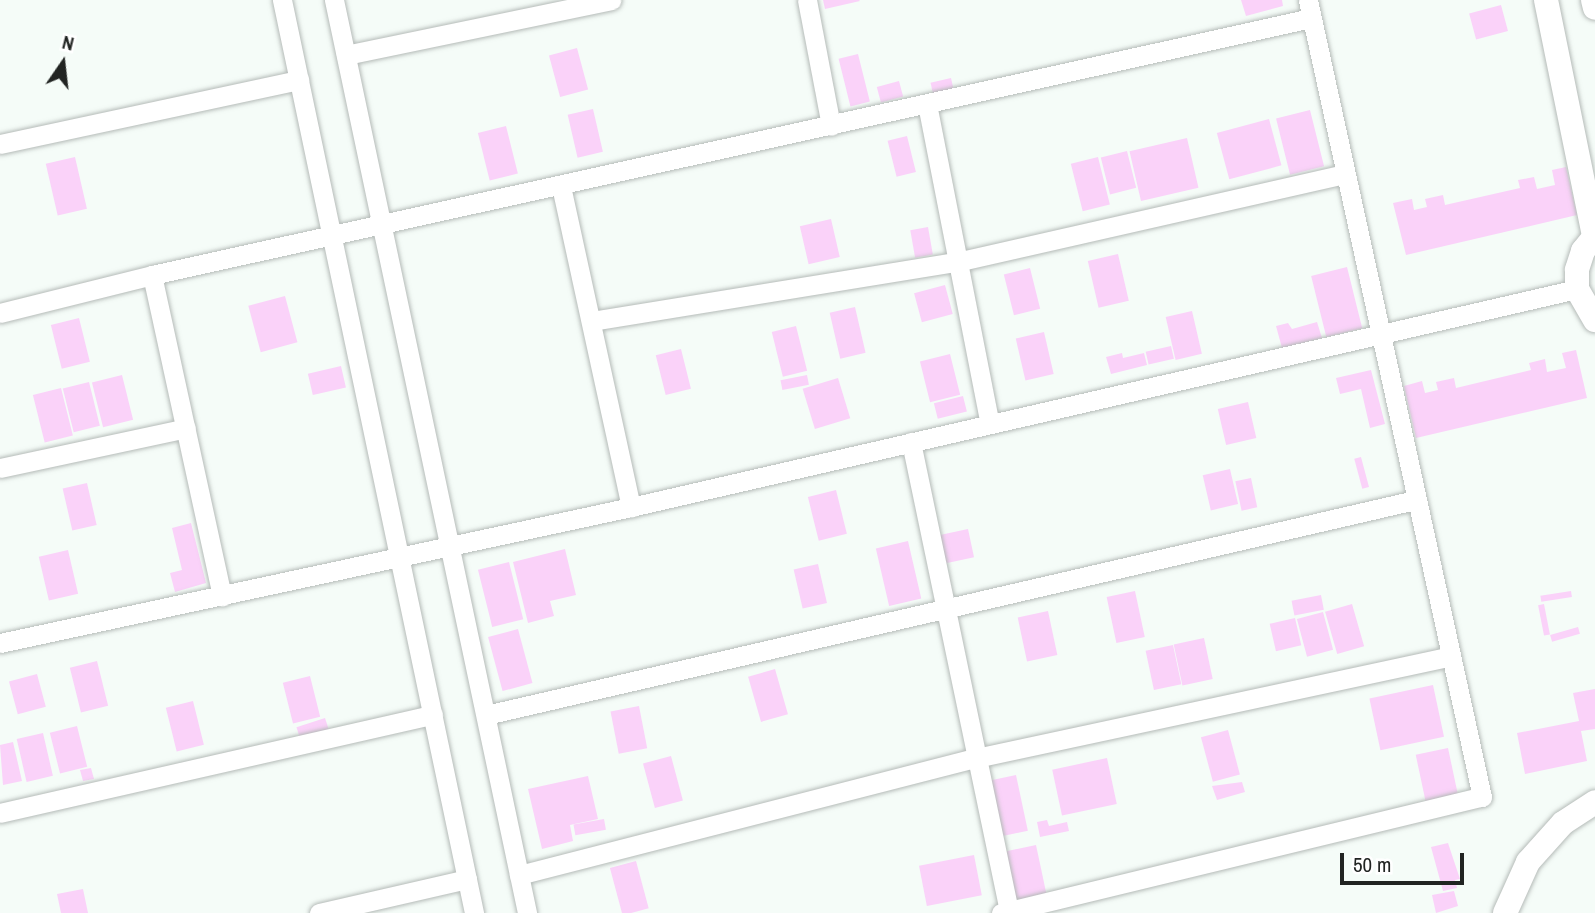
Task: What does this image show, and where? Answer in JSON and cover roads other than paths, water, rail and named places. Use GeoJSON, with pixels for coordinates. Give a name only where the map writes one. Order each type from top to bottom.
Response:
{"type":"FeatureCollection","features":[{"type":"Feature","properties":{"kind":"street"},"geometry":{"type":"LineString","coordinates":[[282,0],[474,913]]}},
{"type":"Feature","properties":{"kind":"street"},"geometry":{"type":"LineString","coordinates":[[334,0],[527,913]]}},
{"type":"Feature","properties":{"kind":"street"},"geometry":{"type":"LineString","coordinates":[[346,55],[611,0]]}},
{"type":"Feature","properties":{"kind":"street"},"geometry":{"type":"LineString","coordinates":[[807,0],[831,125]]}},
{"type":"Feature","properties":{"kind":"street"},"geometry":{"type":"LineString","coordinates":[[1546,0],[1595,236],[1583,251],[1577,289],[1595,320]]}},
{"type":"Feature","properties":{"kind":"street"},"geometry":{"type":"LineString","coordinates":[[1593,0],[1595,8]]}},
{"type":"Feature","properties":{"kind":"street"},"geometry":{"type":"LineString","coordinates":[[0,313],[152,275],[927,104],[1310,9],[1378,334],[1482,797],[1006,912],[911,442]]}},
{"type":"Feature","properties":{"kind":"street"},"geometry":{"type":"LineString","coordinates":[[0,144],[299,80]]}},
{"type":"Feature","properties":{"kind":"street"},"geometry":{"type":"LineString","coordinates":[[927,104],[990,424]]}},
{"type":"Feature","properties":{"kind":"street"},"geometry":{"type":"LineString","coordinates":[[590,321],[957,262],[1344,174]]}},
{"type":"Feature","properties":{"kind":"street"},"geometry":{"type":"LineString","coordinates":[[561,186],[631,507]]}},
{"type":"Feature","properties":{"kind":"street"},"geometry":{"type":"LineString","coordinates":[[152,275],[222,596]]}},
{"type":"Feature","properties":{"kind":"street"},"geometry":{"type":"LineString","coordinates":[[0,643],[631,507],[1577,289]]}},
{"type":"Feature","properties":{"kind":"street"},"geometry":{"type":"LineString","coordinates":[[0,468],[186,428]]}},
{"type":"Feature","properties":{"kind":"street"},"geometry":{"type":"LineString","coordinates":[[486,715],[945,606],[1415,500]]}},
{"type":"Feature","properties":{"kind":"street"},"geometry":{"type":"LineString","coordinates":[[519,875],[976,758],[1450,656]]}},
{"type":"Feature","properties":{"kind":"street"},"geometry":{"type":"LineString","coordinates":[[0,813],[433,715]]}},
{"type":"Feature","properties":{"kind":"street"},"geometry":{"type":"LineString","coordinates":[[1505,913],[1528,862],[1563,823],[1595,802]]}},
{"type":"Feature","properties":{"kind":"street"},"geometry":{"type":"LineString","coordinates":[[318,913],[467,879]]}}]}
